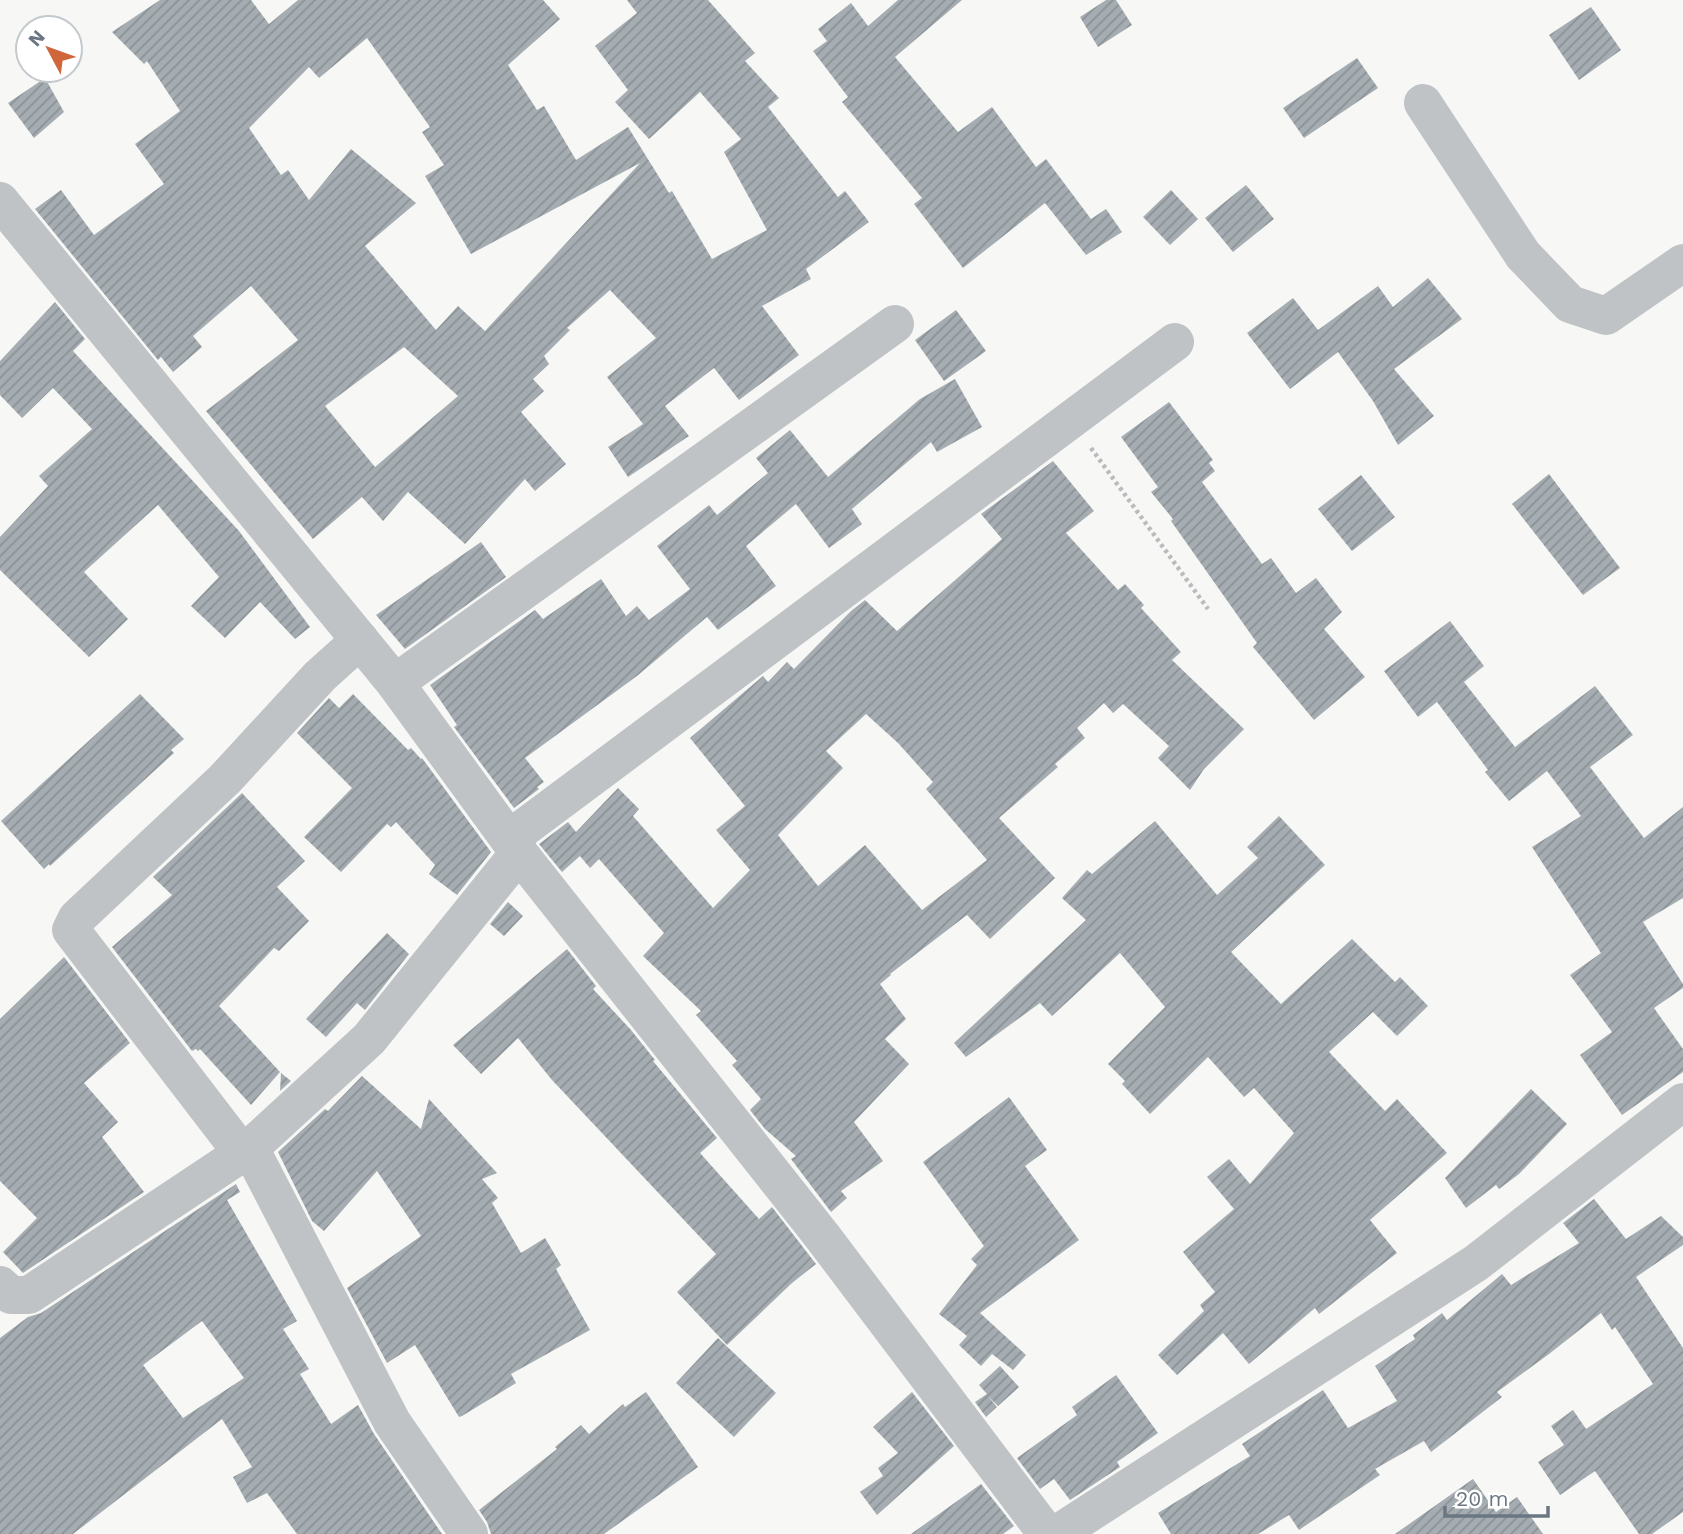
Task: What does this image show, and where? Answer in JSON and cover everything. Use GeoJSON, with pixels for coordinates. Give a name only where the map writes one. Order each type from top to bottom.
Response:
{"type":"FeatureCollection","features":[{"type":"Feature","properties":{"kind":"street"},"geometry":{"type":"LineString","coordinates":[[1423,103],[1523,255],[1570,304],[1606,316],[1683,263]]}},
{"type":"Feature","properties":{"kind":"street"},"geometry":{"type":"LineString","coordinates":[[0,201],[396,683],[514,846],[822,1236],[1048,1534]]}},
{"type":"Feature","properties":{"kind":"street"},"geometry":{"type":"LineString","coordinates":[[396,683],[895,324]]}},
{"type":"Feature","properties":{"kind":"street"},"geometry":{"type":"LineString","coordinates":[[0,1285],[11,1296],[29,1295],[246,1151],[369,1039],[514,846],[1175,342]]}},
{"type":"Feature","properties":{"kind":"street"},"geometry":{"type":"LineString","coordinates":[[360,640],[320,676],[225,779],[77,918],[71,930],[246,1151],[391,1422],[469,1534]]}},
{"type":"Feature","properties":{"kind":"street"},"geometry":{"type":"LineString","coordinates":[[1058,1534],[1476,1263],[1683,1102]]}},
{"type":"Feature","properties":{"kind":"path"},"geometry":{"type":"LineString","coordinates":[[1071,420],[1208,609]]}},
{"type":"Feature","properties":{"kind":"building"},"geometry":{"type":"Polygon","coordinates":[[[160,0],[251,0],[269,24],[298,0],[543,0],[560,19],[508,65],[537,110],[544,106],[576,160],[628,127],[669,193],[672,191],[712,259],[767,230],[724,152],[741,139],[700,92],[649,139],[615,102],[628,90],[595,46],[637,13],[627,0],[708,0],[755,53],[745,61],[779,98],[768,107],[838,197],[845,191],[869,222],[806,269],[811,279],[762,306],[799,355],[739,400],[714,368],[665,406],[689,436],[628,477],[608,447],[643,424],[607,377],[656,338],[610,290],[567,328],[570,330],[544,356],[549,364],[533,379],[544,391],[521,412],[566,464],[535,491],[525,479],[465,544],[408,492],[383,521],[362,497],[313,539],[206,411],[298,340],[251,286],[193,336],[202,347],[173,372],[161,357],[158,360],[35,209],[61,190],[94,235],[164,184],[135,144],[180,111],[147,61],[144,64],[112,32],[160,0]],[[367,38],[319,78],[309,67],[249,128],[281,175],[288,170],[309,200],[351,149],[416,203],[365,246],[436,330],[458,306],[485,331],[640,163],[471,254],[425,176],[444,165],[422,132],[430,127],[367,38]],[[404,347],[325,406],[375,467],[458,396],[404,347]]]}},
{"type":"Feature","properties":{"kind":"building"},"geometry":{"type":"Polygon","coordinates":[[[898,0],[962,0],[895,57],[958,132],[992,107],[1036,167],[1046,159],[1091,219],[1106,209],[1122,232],[1086,255],[1045,203],[963,268],[914,204],[922,198],[842,102],[848,97],[813,51],[827,41],[818,29],[851,3],[868,26],[898,0]]]}},
{"type":"Feature","properties":{"kind":"building"},"geometry":{"type":"Polygon","coordinates":[[[1106,0],[1116,0],[1132,25],[1098,47],[1080,17],[1106,0]]]}},
{"type":"Feature","properties":{"kind":"building"},"geometry":{"type":"Polygon","coordinates":[[[1591,7],[1621,50],[1579,80],[1549,35],[1591,7]]]}},
{"type":"Feature","properties":{"kind":"building"},"geometry":{"type":"Polygon","coordinates":[[[1357,58],[1378,88],[1304,138],[1283,108],[1357,58]]]}},
{"type":"Feature","properties":{"kind":"building"},"geometry":{"type":"Polygon","coordinates":[[[36,84],[48,84],[64,112],[34,138],[8,103],[36,84]]]}},
{"type":"Feature","properties":{"kind":"building"},"geometry":{"type":"Polygon","coordinates":[[[1246,185],[1274,219],[1233,252],[1205,218],[1246,185]]]}},
{"type":"Feature","properties":{"kind":"building"},"geometry":{"type":"Polygon","coordinates":[[[1171,190],[1198,219],[1170,245],[1143,217],[1171,190]]]}},
{"type":"Feature","properties":{"kind":"building"},"geometry":{"type":"Polygon","coordinates":[[[1428,278],[1462,319],[1394,369],[1434,416],[1398,445],[1373,401],[1338,352],[1290,389],[1247,333],[1293,298],[1318,330],[1378,286],[1393,307],[1428,278]]]}},
{"type":"Feature","properties":{"kind":"building"},"geometry":{"type":"Polygon","coordinates":[[[55,302],[85,339],[73,351],[239,531],[310,627],[295,639],[260,602],[225,638],[191,606],[219,577],[158,505],[84,572],[128,619],[89,657],[0,570],[0,537],[48,486],[39,476],[92,429],[53,388],[22,418],[0,395],[0,361],[55,302]]]}},
{"type":"Feature","properties":{"kind":"building"},"geometry":{"type":"Polygon","coordinates":[[[956,310],[986,351],[944,381],[915,340],[956,310]]]}},
{"type":"Feature","properties":{"kind":"building"},"geometry":{"type":"Polygon","coordinates":[[[955,379],[982,427],[937,452],[931,442],[852,509],[862,524],[829,548],[796,504],[746,546],[776,586],[718,630],[707,617],[637,676],[525,758],[544,782],[514,808],[454,727],[457,725],[430,685],[535,610],[543,619],[601,579],[626,616],[637,606],[649,620],[690,589],[657,546],[709,505],[717,515],[768,473],[756,458],[790,430],[828,477],[920,399],[955,379]]]}},
{"type":"Feature","properties":{"kind":"building"},"geometry":{"type":"Polygon","coordinates":[[[1169,402],[1213,460],[1209,463],[1215,471],[1202,482],[1262,564],[1271,558],[1296,593],[1316,578],[1342,612],[1324,629],[1365,677],[1314,720],[1253,647],[1257,643],[1171,521],[1173,519],[1151,492],[1158,487],[1121,437],[1169,402]]]}},
{"type":"Feature","properties":{"kind":"building"},"geometry":{"type":"Polygon","coordinates":[[[1053,461],[1094,511],[1066,533],[1118,590],[1125,584],[1144,605],[1141,608],[1181,652],[1172,660],[1244,729],[1204,769],[1190,790],[1158,758],[1169,746],[1123,704],[1113,713],[1104,703],[1077,728],[1085,738],[1055,764],[1058,767],[999,818],[1055,878],[990,939],[967,915],[880,984],[906,1019],[885,1039],[909,1064],[854,1122],[883,1161],[841,1191],[847,1198],[831,1212],[791,1159],[796,1156],[765,1129],[750,1110],[761,1099],[732,1065],[737,1061],[696,1015],[701,1011],[643,956],[664,933],[599,859],[590,868],[580,856],[562,872],[539,844],[568,822],[576,832],[618,788],[639,809],[633,816],[713,908],[750,870],[716,830],[745,806],[690,738],[763,676],[768,682],[787,662],[794,669],[865,600],[897,631],[1002,539],[981,514],[1053,461]],[[866,714],[826,751],[843,768],[778,835],[818,886],[865,845],[922,910],[987,860],[926,789],[933,782],[898,743],[866,714]]]}},
{"type":"Feature","properties":{"kind":"building"},"geometry":{"type":"Polygon","coordinates":[[[1549,474],[1620,568],[1583,595],[1512,504],[1549,474]]]}},
{"type":"Feature","properties":{"kind":"building"},"geometry":{"type":"Polygon","coordinates":[[[1361,475],[1395,517],[1352,551],[1318,509],[1361,475]]]}},
{"type":"Feature","properties":{"kind":"building"},"geometry":{"type":"Polygon","coordinates":[[[481,542],[506,577],[405,649],[376,615],[481,542]]]}},
{"type":"Feature","properties":{"kind":"building"},"geometry":{"type":"Polygon","coordinates":[[[1450,621],[1484,666],[1464,682],[1515,747],[1595,686],[1633,735],[1590,767],[1644,838],[1683,807],[1683,898],[1643,922],[1683,984],[1683,988],[1654,1008],[1683,1049],[1683,1072],[1622,1115],[1580,1055],[1612,1032],[1570,975],[1601,953],[1532,847],[1581,816],[1547,771],[1509,801],[1485,772],[1488,770],[1437,702],[1418,717],[1384,671],[1450,621]]]}},
{"type":"Feature","properties":{"kind":"building"},"geometry":{"type":"Polygon","coordinates":[[[140,694],[184,739],[171,750],[174,753],[44,869],[1,821],[140,694]]]}},
{"type":"Feature","properties":{"kind":"building"},"geometry":{"type":"Polygon","coordinates":[[[353,694],[408,750],[411,748],[422,758],[491,852],[457,895],[429,874],[435,865],[396,822],[391,827],[387,824],[341,872],[304,837],[352,788],[297,733],[329,698],[339,708],[353,694]]]}},
{"type":"Feature","properties":{"kind":"building"},"geometry":{"type":"Polygon","coordinates":[[[242,793],[305,861],[277,887],[309,921],[279,951],[274,948],[219,1006],[280,1072],[251,1105],[200,1049],[192,1051],[112,947],[172,895],[153,877],[242,793]]]}},
{"type":"Feature","properties":{"kind":"building"},"geometry":{"type":"Polygon","coordinates":[[[1279,816],[1325,865],[1231,952],[1281,1004],[1352,939],[1395,982],[1400,977],[1428,1006],[1397,1036],[1373,1012],[1329,1052],[1385,1111],[1397,1099],[1447,1153],[1370,1220],[1397,1253],[1319,1314],[1315,1308],[1249,1364],[1223,1333],[1177,1375],[1158,1355],[1204,1311],[1200,1305],[1215,1292],[1183,1252],[1234,1209],[1207,1177],[1229,1159],[1250,1184],[1294,1133],[1254,1088],[1244,1097],[1208,1057],[1150,1114],[1122,1084],[1125,1081],[1108,1064],[1165,1007],[1120,953],[1052,1016],[1040,1003],[966,1057],[954,1043],[1086,920],[1062,898],[1087,870],[1092,874],[1155,821],[1217,895],[1258,858],[1247,847],[1279,816]]]}},
{"type":"Feature","properties":{"kind":"building"},"geometry":{"type":"Polygon","coordinates":[[[508,902],[523,916],[504,936],[490,924],[508,902]]]}},
{"type":"Feature","properties":{"kind":"building"},"geometry":{"type":"Polygon","coordinates":[[[387,933],[409,954],[365,1010],[357,1003],[326,1037],[306,1019],[387,933]]]}},
{"type":"Feature","properties":{"kind":"building"},"geometry":{"type":"Polygon","coordinates":[[[567,949],[596,986],[593,989],[631,1030],[655,1060],[653,1061],[717,1138],[700,1153],[759,1219],[772,1207],[816,1264],[792,1283],[727,1345],[677,1292],[716,1254],[552,1080],[518,1038],[481,1074],[453,1045],[567,949]]]}},
{"type":"Feature","properties":{"kind":"building"},"geometry":{"type":"Polygon","coordinates":[[[64,957],[130,1043],[84,1083],[118,1122],[102,1137],[144,1192],[23,1273],[3,1252],[37,1218],[0,1181],[0,1019],[64,957]]]}},
{"type":"Feature","properties":{"kind":"building"},"geometry":{"type":"Polygon","coordinates":[[[281,1073],[291,1081],[280,1091],[281,1073]]]}},
{"type":"Feature","properties":{"kind":"building"},"geometry":{"type":"Polygon","coordinates":[[[362,1076],[421,1129],[429,1099],[497,1173],[482,1179],[498,1198],[492,1203],[521,1253],[545,1238],[561,1265],[556,1269],[590,1330],[511,1374],[516,1383],[459,1417],[415,1345],[387,1363],[347,1288],[421,1236],[377,1171],[324,1231],[312,1221],[278,1152],[325,1109],[328,1111],[362,1076]]]}},
{"type":"Feature","properties":{"kind":"building"},"geometry":{"type":"Polygon","coordinates":[[[1531,1089],[1567,1124],[1519,1174],[1499,1189],[1496,1185],[1466,1208],[1445,1178],[1531,1089]]]}},
{"type":"Feature","properties":{"kind":"building"},"geometry":{"type":"Polygon","coordinates":[[[1009,1097],[1047,1150],[1025,1166],[1079,1240],[980,1313],[1026,1355],[1013,1370],[992,1354],[981,1366],[959,1345],[967,1336],[939,1314],[977,1265],[971,1259],[984,1246],[923,1162],[1009,1097]]]}},
{"type":"Feature","properties":{"kind":"building"},"geometry":{"type":"Polygon","coordinates":[[[236,1184],[240,1192],[227,1200],[297,1321],[283,1329],[309,1369],[300,1374],[331,1424],[358,1405],[374,1434],[442,1534],[297,1534],[267,1493],[247,1503],[233,1477],[252,1467],[222,1419],[73,1534],[0,1534],[0,1338],[28,1317],[41,1313],[236,1184]],[[202,1321],[143,1365],[183,1418],[244,1378],[202,1321]]]}},
{"type":"Feature","properties":{"kind":"building"},"geometry":{"type":"Polygon","coordinates":[[[1594,1199],[1626,1239],[1661,1216],[1683,1237],[1683,1245],[1636,1277],[1683,1348],[1683,1512],[1652,1534],[1639,1534],[1595,1471],[1560,1495],[1538,1462],[1564,1445],[1551,1426],[1573,1410],[1586,1429],[1653,1384],[1615,1327],[1612,1330],[1601,1313],[1497,1392],[1502,1397],[1431,1452],[1424,1441],[1375,1469],[1380,1475],[1299,1530],[1289,1515],[1258,1534],[1171,1534],[1158,1513],[1250,1456],[1242,1444],[1323,1390],[1348,1428],[1397,1401],[1375,1366],[1415,1339],[1413,1335],[1442,1313],[1447,1320],[1502,1274],[1511,1285],[1579,1243],[1563,1223],[1594,1199]]]}},
{"type":"Feature","properties":{"kind":"building"},"geometry":{"type":"Polygon","coordinates":[[[718,1338],[776,1393],[734,1437],[676,1383],[718,1338]]]}},
{"type":"Feature","properties":{"kind":"building"},"geometry":{"type":"Polygon","coordinates":[[[1000,1366],[1019,1387],[998,1406],[988,1396],[997,1407],[986,1417],[975,1402],[987,1394],[979,1385],[1000,1366]]]}},
{"type":"Feature","properties":{"kind":"building"},"geometry":{"type":"Polygon","coordinates":[[[1116,1375],[1158,1433],[1117,1462],[1120,1467],[1070,1500],[1054,1479],[1040,1489],[1017,1458],[1077,1415],[1072,1407],[1116,1375]]]}},
{"type":"Feature","properties":{"kind":"building"},"geometry":{"type":"Polygon","coordinates":[[[646,1392],[698,1467],[604,1534],[491,1534],[479,1510],[557,1449],[555,1447],[581,1425],[589,1434],[623,1404],[625,1407],[646,1392]]]}},
{"type":"Feature","properties":{"kind":"building"},"geometry":{"type":"Polygon","coordinates":[[[912,1392],[954,1446],[877,1515],[860,1492],[883,1476],[878,1468],[898,1453],[873,1427],[912,1392]]]}},
{"type":"Feature","properties":{"kind":"building"},"geometry":{"type":"Polygon","coordinates":[[[1473,1479],[1496,1512],[1517,1497],[1543,1534],[1395,1534],[1473,1479]]]}},
{"type":"Feature","properties":{"kind":"building"},"geometry":{"type":"Polygon","coordinates":[[[981,1484],[1014,1526],[1003,1534],[911,1534],[981,1484]]]}}]}
